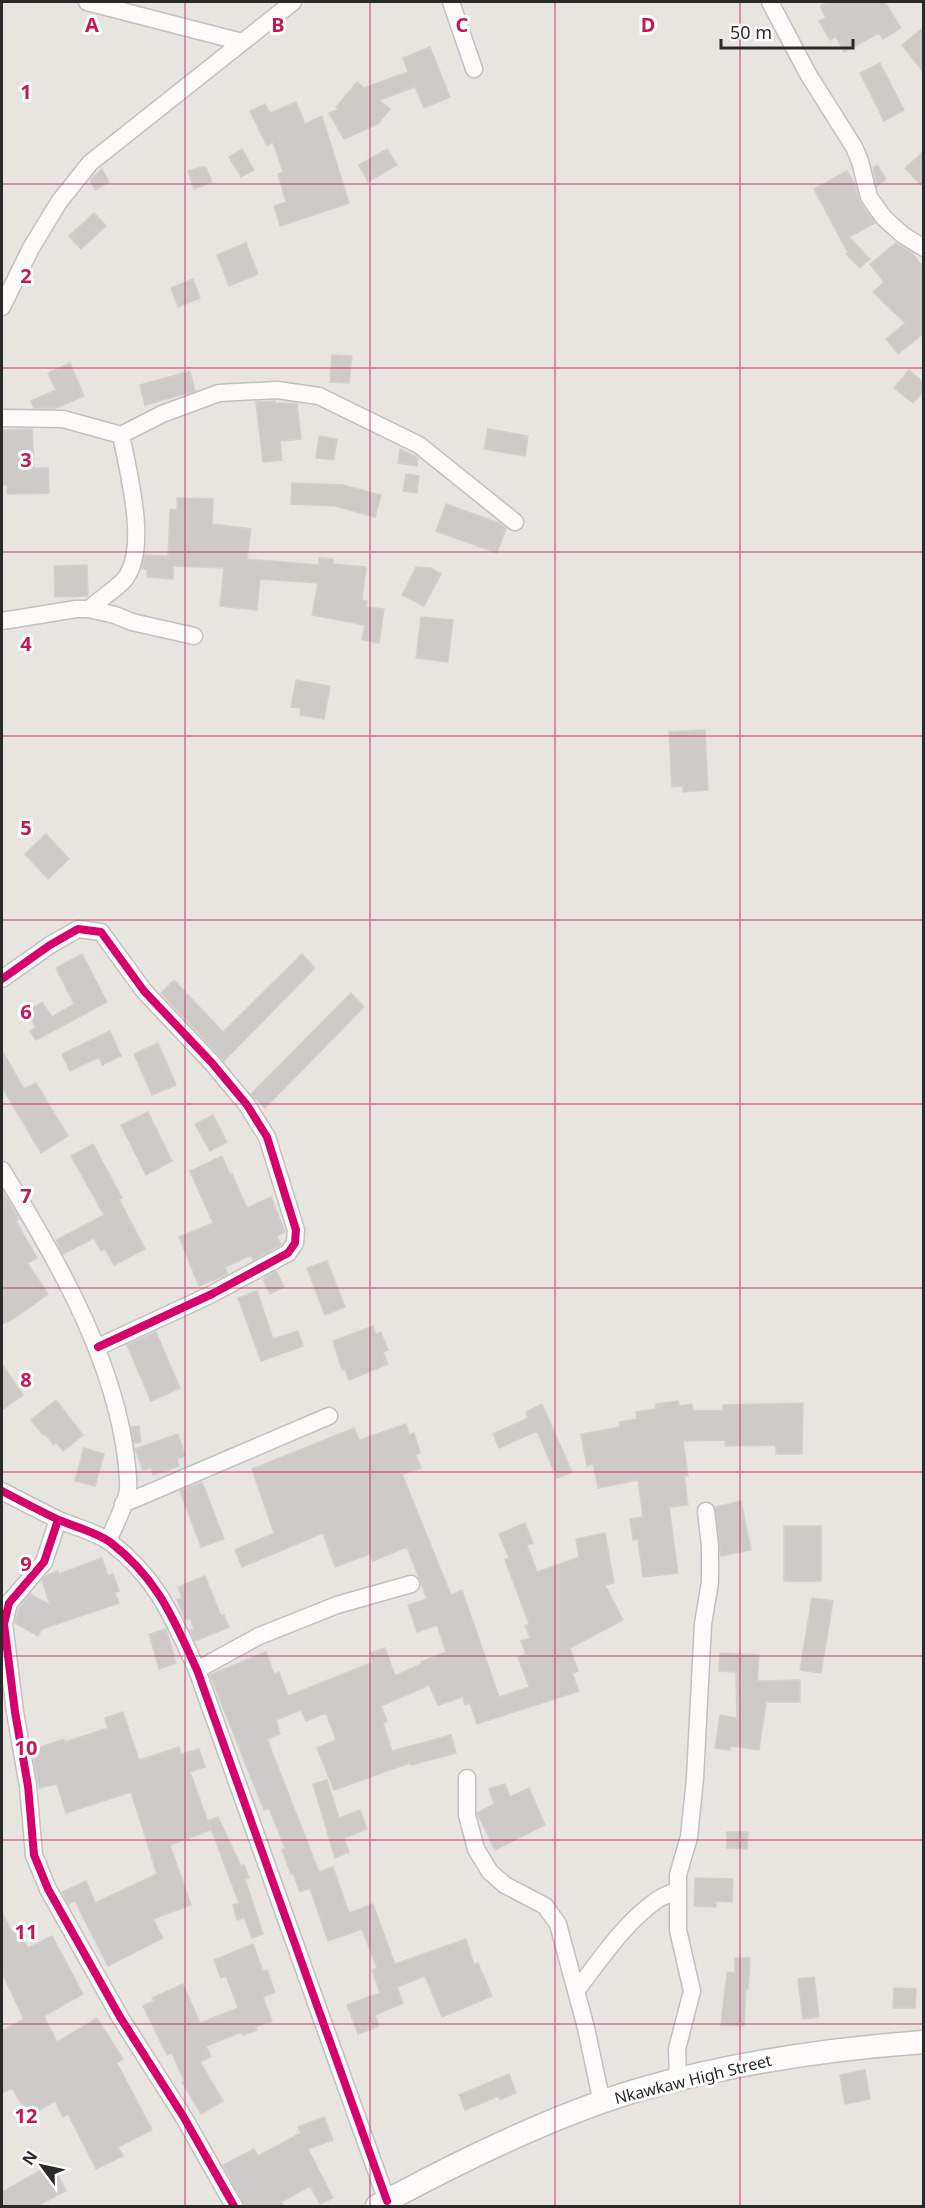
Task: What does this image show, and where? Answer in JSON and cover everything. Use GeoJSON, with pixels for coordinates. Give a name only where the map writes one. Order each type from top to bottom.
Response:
{"type":"FeatureCollection","features":[{"type":"Feature","properties":{"kind":"main road","name":"Nkawkaw High Street"},"geometry":{"type":"LineString","coordinates":[[382,2204],[523,2134],[637,2090],[732,2067],[801,2054],[924,2042]]}},
{"type":"Feature","properties":{"kind":"street"},"geometry":{"type":"LineString","coordinates":[[87,2],[242,42]]}},
{"type":"Feature","properties":{"kind":"street"},"geometry":{"type":"LineString","coordinates":[[2,307],[31,248],[59,202],[90,163],[292,2]]}},
{"type":"Feature","properties":{"kind":"street"},"geometry":{"type":"LineString","coordinates":[[451,2],[474,69]]}},
{"type":"Feature","properties":{"kind":"street"},"geometry":{"type":"LineString","coordinates":[[770,2],[808,74],[854,147],[860,161],[862,177],[869,198],[884,218],[903,235],[924,248]]}},
{"type":"Feature","properties":{"kind":"street"},"geometry":{"type":"LineString","coordinates":[[2,418],[63,419],[121,435],[162,414],[219,393],[277,390],[319,396],[420,445],[515,522]]}},
{"type":"Feature","properties":{"kind":"street"},"geometry":{"type":"LineString","coordinates":[[90,609],[124,579],[135,559],[136,513],[121,435]]}},
{"type":"Feature","properties":{"kind":"street"},"geometry":{"type":"LineString","coordinates":[[2,621],[76,609],[90,609],[132,622],[194,636]]}},
{"type":"Feature","properties":{"kind":"street"},"geometry":{"type":"LineString","coordinates":[[2,979],[50,945],[78,929],[101,932],[144,991],[212,1062],[247,1105],[267,1137],[296,1230],[295,1243],[288,1253],[212,1294],[98,1347]]}},
{"type":"Feature","properties":{"kind":"street"},"geometry":{"type":"LineString","coordinates":[[2,1170],[34,1223],[98,1347],[121,1427],[128,1491],[108,1541]]}},
{"type":"Feature","properties":{"kind":"street"},"geometry":{"type":"LineString","coordinates":[[123,1504],[329,1416]]}},
{"type":"Feature","properties":{"kind":"street"},"geometry":{"type":"LineString","coordinates":[[2,1491],[58,1520],[108,1541],[140,1570],[162,1596],[176,1622],[197,1670],[382,2204]]}},
{"type":"Feature","properties":{"kind":"street"},"geometry":{"type":"LineString","coordinates":[[678,2080],[677,2049],[682,2027],[690,2008],[692,1990],[678,1930],[678,1875],[689,1837],[695,1778],[703,1624],[710,1582],[710,1546],[706,1511]]}},
{"type":"Feature","properties":{"kind":"street"},"geometry":{"type":"LineString","coordinates":[[58,1520],[44,1562],[9,1603],[4,1623],[15,1712],[28,1786],[34,1855],[48,1889],[120,2018],[183,2116],[234,2206]]}},
{"type":"Feature","properties":{"kind":"street"},"geometry":{"type":"LineString","coordinates":[[197,1670],[259,1636],[337,1605],[411,1584]]}},
{"type":"Feature","properties":{"kind":"street"},"geometry":{"type":"LineString","coordinates":[[467,1778],[467,1815],[476,1849],[490,1872],[505,1885],[545,1906],[558,1924],[602,2103]]}},
{"type":"Feature","properties":{"kind":"street"},"geometry":{"type":"LineString","coordinates":[[576,1991],[617,1939],[640,1915],[658,1899],[678,1890]]}},
{"type":"Feature","properties":{"kind":"building"},"geometry":{"type":"Polygon","coordinates":[[[829,2],[885,2],[901,28],[883,39],[879,33],[844,52],[836,37],[830,40],[819,21],[826,18],[820,6],[829,2]]]}},
{"type":"Feature","properties":{"kind":"building"},"geometry":{"type":"Polygon","coordinates":[[[924,27],[924,73],[902,45],[924,27]]]}},
{"type":"Feature","properties":{"kind":"building"},"geometry":{"type":"Polygon","coordinates":[[[430,47],[450,97],[424,108],[415,87],[379,100],[390,109],[378,124],[344,139],[329,113],[339,109],[336,107],[357,82],[364,88],[408,72],[403,58],[430,47]]]}},
{"type":"Feature","properties":{"kind":"building"},"geometry":{"type":"Polygon","coordinates":[[[880,63],[904,110],[884,121],[860,73],[880,63]]]}},
{"type":"Feature","properties":{"kind":"building"},"geometry":{"type":"Polygon","coordinates":[[[296,102],[305,124],[322,116],[349,203],[280,226],[274,206],[286,202],[278,174],[283,172],[273,142],[267,146],[250,111],[265,104],[270,113],[296,102]]]}},
{"type":"Feature","properties":{"kind":"building"},"geometry":{"type":"Polygon","coordinates":[[[242,149],[254,170],[241,177],[229,157],[242,149]]]}},
{"type":"Feature","properties":{"kind":"building"},"geometry":{"type":"Polygon","coordinates":[[[387,149],[397,165],[368,182],[359,165],[387,149]]]}},
{"type":"Feature","properties":{"kind":"building"},"geometry":{"type":"Polygon","coordinates":[[[924,151],[924,188],[905,168],[924,151]]]}},
{"type":"Feature","properties":{"kind":"building"},"geometry":{"type":"Polygon","coordinates":[[[877,165],[886,179],[877,186],[873,168],[877,165]]]}},
{"type":"Feature","properties":{"kind":"building"},"geometry":{"type":"Polygon","coordinates":[[[206,167],[212,182],[194,189],[188,171],[206,167]]]}},
{"type":"Feature","properties":{"kind":"building"},"geometry":{"type":"Polygon","coordinates":[[[102,169],[109,182],[95,190],[90,180],[102,169]]]}},
{"type":"Feature","properties":{"kind":"building"},"geometry":{"type":"Polygon","coordinates":[[[847,171],[854,181],[860,203],[875,223],[849,237],[870,259],[860,268],[846,254],[848,253],[814,189],[847,171]]]}},
{"type":"Feature","properties":{"kind":"building"},"geometry":{"type":"Polygon","coordinates":[[[94,213],[106,226],[81,249],[69,236],[94,213]]]}},
{"type":"Feature","properties":{"kind":"building"},"geometry":{"type":"Polygon","coordinates":[[[246,243],[258,274],[229,286],[217,255],[246,243]]]}},
{"type":"Feature","properties":{"kind":"building"},"geometry":{"type":"Polygon","coordinates":[[[896,243],[912,253],[924,268],[924,333],[898,354],[886,339],[905,323],[873,292],[884,282],[870,264],[896,243]]]}},
{"type":"Feature","properties":{"kind":"building"},"geometry":{"type":"Polygon","coordinates":[[[193,279],[200,298],[178,307],[171,288],[193,279]]]}},
{"type":"Feature","properties":{"kind":"building"},"geometry":{"type":"Polygon","coordinates":[[[332,355],[352,356],[349,383],[330,382],[332,355]]]}},
{"type":"Feature","properties":{"kind":"building"},"geometry":{"type":"Polygon","coordinates":[[[70,363],[84,396],[56,408],[34,408],[31,401],[56,390],[48,373],[70,363]]]}},
{"type":"Feature","properties":{"kind":"building"},"geometry":{"type":"Polygon","coordinates":[[[909,370],[924,383],[924,391],[913,403],[894,388],[909,370]]]}},
{"type":"Feature","properties":{"kind":"building"},"geometry":{"type":"Polygon","coordinates":[[[190,371],[195,391],[145,405],[140,385],[190,371]]]}},
{"type":"Feature","properties":{"kind":"building"},"geometry":{"type":"Polygon","coordinates":[[[275,401],[275,403],[297,404],[301,439],[280,441],[282,460],[263,462],[256,402],[275,401]]]}},
{"type":"Feature","properties":{"kind":"building"},"geometry":{"type":"Polygon","coordinates":[[[32,429],[34,468],[48,468],[49,493],[7,494],[7,485],[2,485],[2,430],[32,429]]]}},
{"type":"Feature","properties":{"kind":"building"},"geometry":{"type":"Polygon","coordinates":[[[488,429],[528,436],[525,456],[484,449],[488,429]]]}},
{"type":"Feature","properties":{"kind":"building"},"geometry":{"type":"Polygon","coordinates":[[[319,436],[337,439],[334,460],[316,458],[319,436]]]}},
{"type":"Feature","properties":{"kind":"building"},"geometry":{"type":"Polygon","coordinates":[[[400,449],[418,458],[417,466],[398,463],[400,449]]]}},
{"type":"Feature","properties":{"kind":"building"},"geometry":{"type":"Polygon","coordinates":[[[406,474],[419,476],[417,493],[403,491],[406,474]]]}},
{"type":"Feature","properties":{"kind":"building"},"geometry":{"type":"Polygon","coordinates":[[[292,483],[343,485],[381,495],[375,517],[335,506],[291,504],[292,483]]]}},
{"type":"Feature","properties":{"kind":"building"},"geometry":{"type":"Polygon","coordinates":[[[177,498],[213,499],[212,524],[251,529],[247,559],[319,565],[319,558],[333,559],[333,564],[366,567],[362,600],[367,601],[366,607],[384,609],[379,643],[362,640],[365,625],[312,615],[318,583],[260,579],[257,610],[220,606],[224,568],[173,566],[173,579],[147,577],[147,569],[142,569],[145,555],[168,556],[170,509],[177,510],[177,498]]]}},
{"type":"Feature","properties":{"kind":"building"},"geometry":{"type":"Polygon","coordinates":[[[446,504],[499,523],[506,528],[497,553],[436,531],[446,504]]]}},
{"type":"Feature","properties":{"kind":"building"},"geometry":{"type":"Polygon","coordinates":[[[87,565],[88,596],[55,597],[54,566],[87,565]]]}},
{"type":"Feature","properties":{"kind":"building"},"geometry":{"type":"Polygon","coordinates":[[[416,567],[431,568],[441,574],[424,606],[402,595],[416,567]]]}},
{"type":"Feature","properties":{"kind":"building"},"geometry":{"type":"Polygon","coordinates":[[[421,617],[453,620],[448,662],[416,658],[421,617]]]}},
{"type":"Feature","properties":{"kind":"building"},"geometry":{"type":"Polygon","coordinates":[[[296,680],[330,686],[324,719],[300,715],[301,708],[291,707],[296,680]]]}},
{"type":"Feature","properties":{"kind":"building"},"geometry":{"type":"Polygon","coordinates":[[[705,730],[708,790],[683,792],[683,786],[672,787],[669,732],[705,730]]]}},
{"type":"Feature","properties":{"kind":"building"},"geometry":{"type":"Polygon","coordinates":[[[46,834],[69,859],[48,879],[25,854],[46,834]]]}},
{"type":"Feature","properties":{"kind":"building"},"geometry":{"type":"Polygon","coordinates":[[[82,954],[107,1002],[36,1040],[30,1031],[36,1027],[27,1012],[42,1002],[52,1017],[74,1004],[56,968],[82,954]]]}},
{"type":"Feature","properties":{"kind":"building"},"geometry":{"type":"Polygon","coordinates":[[[302,954],[315,968],[224,1061],[161,993],[174,980],[223,1032],[302,954]]]}},
{"type":"Feature","properties":{"kind":"building"},"geometry":{"type":"Polygon","coordinates":[[[351,993],[364,1007],[265,1108],[251,1094],[351,993]]]}},
{"type":"Feature","properties":{"kind":"building"},"geometry":{"type":"Polygon","coordinates":[[[110,1031],[121,1056],[102,1065],[99,1057],[70,1071],[62,1054],[110,1031]]]}},
{"type":"Feature","properties":{"kind":"building"},"geometry":{"type":"Polygon","coordinates":[[[158,1043],[176,1085],[152,1095],[134,1054],[158,1043]]]}},
{"type":"Feature","properties":{"kind":"building"},"geometry":{"type":"Polygon","coordinates":[[[2,1050],[24,1089],[36,1083],[68,1136],[41,1153],[2,1087],[2,1050]]]}},
{"type":"Feature","properties":{"kind":"building"},"geometry":{"type":"Polygon","coordinates":[[[148,1112],[172,1161],[146,1175],[121,1125],[148,1112]]]}},
{"type":"Feature","properties":{"kind":"building"},"geometry":{"type":"Polygon","coordinates":[[[213,1115],[227,1142],[210,1151],[195,1124],[213,1115]]]}},
{"type":"Feature","properties":{"kind":"building"},"geometry":{"type":"Polygon","coordinates":[[[93,1144],[122,1198],[119,1199],[145,1249],[114,1265],[105,1249],[101,1251],[94,1238],[63,1254],[56,1240],[104,1215],[71,1156],[93,1144]]]}},
{"type":"Feature","properties":{"kind":"building"},"geometry":{"type":"Polygon","coordinates":[[[222,1156],[247,1208],[271,1197],[285,1232],[277,1236],[281,1245],[253,1260],[251,1255],[225,1267],[228,1274],[199,1286],[179,1237],[213,1223],[190,1171],[222,1156]]]}},
{"type":"Feature","properties":{"kind":"building"},"geometry":{"type":"Polygon","coordinates":[[[2,1190],[19,1219],[16,1221],[37,1258],[27,1263],[48,1294],[13,1319],[2,1324],[2,1190]]]}},
{"type":"Feature","properties":{"kind":"building"},"geometry":{"type":"Polygon","coordinates":[[[327,1261],[345,1307],[325,1315],[307,1268],[327,1261]]]}},
{"type":"Feature","properties":{"kind":"building"},"geometry":{"type":"Polygon","coordinates":[[[276,1271],[284,1287],[270,1294],[263,1279],[276,1271]]]}},
{"type":"Feature","properties":{"kind":"building"},"geometry":{"type":"Polygon","coordinates":[[[257,1291],[273,1339],[298,1331],[303,1346],[261,1361],[238,1298],[257,1291]]]}},
{"type":"Feature","properties":{"kind":"building"},"geometry":{"type":"Polygon","coordinates":[[[373,1326],[376,1334],[381,1332],[388,1350],[383,1352],[388,1364],[349,1380],[345,1369],[342,1370],[333,1341],[373,1326]]]}},
{"type":"Feature","properties":{"kind":"building"},"geometry":{"type":"Polygon","coordinates":[[[156,1332],[180,1388],[151,1401],[127,1345],[156,1332]]]}},
{"type":"Feature","properties":{"kind":"building"},"geometry":{"type":"Polygon","coordinates":[[[2,1364],[23,1395],[2,1410],[2,1364]]]}},
{"type":"Feature","properties":{"kind":"building"},"geometry":{"type":"Polygon","coordinates":[[[56,1400],[83,1435],[63,1451],[56,1442],[54,1445],[45,1434],[43,1435],[31,1420],[56,1400]]]}},
{"type":"Feature","properties":{"kind":"building"},"geometry":{"type":"Polygon","coordinates":[[[678,1401],[679,1406],[692,1404],[693,1411],[723,1411],[723,1405],[803,1403],[802,1454],[776,1454],[776,1445],[725,1446],[725,1440],[683,1441],[688,1476],[684,1476],[688,1505],[669,1507],[678,1573],[643,1577],[638,1539],[633,1540],[630,1519],[643,1517],[638,1480],[598,1488],[593,1464],[587,1466],[581,1434],[620,1427],[620,1422],[637,1419],[636,1412],[656,1409],[656,1404],[678,1401]]]}},
{"type":"Feature","properties":{"kind":"building"},"geometry":{"type":"Polygon","coordinates":[[[542,1404],[572,1472],[557,1478],[537,1431],[499,1448],[493,1434],[528,1418],[526,1412],[542,1404]]]}},
{"type":"Feature","properties":{"kind":"building"},"geometry":{"type":"Polygon","coordinates":[[[406,1424],[409,1435],[414,1433],[420,1453],[416,1455],[421,1468],[402,1474],[451,1595],[462,1590],[499,1697],[529,1687],[518,1657],[526,1654],[521,1641],[530,1638],[525,1626],[529,1624],[505,1560],[509,1558],[499,1534],[525,1523],[533,1543],[527,1545],[537,1572],[579,1557],[576,1539],[605,1533],[614,1583],[605,1585],[623,1620],[570,1648],[578,1671],[572,1673],[579,1691],[477,1724],[470,1703],[465,1705],[463,1697],[438,1705],[429,1685],[381,1706],[387,1721],[383,1723],[392,1751],[451,1735],[456,1753],[411,1765],[410,1763],[334,1790],[317,1748],[336,1740],[326,1713],[306,1721],[301,1710],[276,1720],[280,1734],[267,1739],[319,1872],[333,1867],[349,1913],[373,1904],[395,1964],[466,1939],[474,1965],[478,1963],[492,1996],[442,2017],[425,1976],[397,1987],[403,2003],[375,2015],[379,2026],[358,2034],[347,2005],[380,1993],[372,1970],[377,1968],[362,1929],[328,1941],[310,1888],[300,1892],[291,1874],[282,1850],[285,1848],[269,1808],[264,1810],[210,1675],[266,1652],[274,1674],[279,1672],[288,1696],[373,1662],[370,1653],[385,1648],[395,1676],[446,1652],[437,1625],[417,1632],[408,1605],[427,1599],[407,1547],[373,1561],[370,1554],[335,1567],[323,1533],[242,1567],[235,1550],[274,1533],[252,1469],[354,1428],[359,1440],[406,1424]]]}},
{"type":"Feature","properties":{"kind":"building"},"geometry":{"type":"Polygon","coordinates":[[[139,1426],[141,1442],[134,1443],[131,1427],[139,1426]]]}},
{"type":"Feature","properties":{"kind":"building"},"geometry":{"type":"Polygon","coordinates":[[[178,1434],[185,1456],[177,1459],[179,1466],[153,1475],[151,1468],[143,1470],[135,1449],[178,1434]]]}},
{"type":"Feature","properties":{"kind":"building"},"geometry":{"type":"Polygon","coordinates":[[[84,1448],[104,1454],[95,1486],[75,1481],[84,1448]]]}},
{"type":"Feature","properties":{"kind":"building"},"geometry":{"type":"Polygon","coordinates":[[[202,1482],[224,1539],[201,1547],[180,1491],[202,1482]]]}},
{"type":"Feature","properties":{"kind":"building"},"geometry":{"type":"Polygon","coordinates":[[[741,1501],[751,1550],[721,1556],[715,1507],[741,1501]]]}},
{"type":"Feature","properties":{"kind":"building"},"geometry":{"type":"Polygon","coordinates":[[[784,1526],[821,1526],[821,1581],[784,1581],[784,1526]]]}},
{"type":"Feature","properties":{"kind":"building"},"geometry":{"type":"Polygon","coordinates":[[[102,1558],[108,1576],[113,1574],[119,1591],[115,1593],[119,1603],[42,1629],[38,1636],[15,1623],[19,1608],[30,1594],[50,1605],[42,1580],[46,1576],[58,1571],[59,1574],[102,1558]]]}},
{"type":"Feature","properties":{"kind":"building"},"geometry":{"type":"Polygon","coordinates":[[[205,1576],[221,1616],[224,1615],[229,1627],[195,1641],[190,1630],[194,1629],[190,1618],[185,1620],[177,1600],[182,1598],[178,1587],[205,1576]]]}},
{"type":"Feature","properties":{"kind":"building"},"geometry":{"type":"Polygon","coordinates":[[[812,1598],[833,1601],[821,1673],[800,1670],[812,1598]]]}},
{"type":"Feature","properties":{"kind":"building"},"geometry":{"type":"Polygon","coordinates":[[[166,1629],[176,1663],[159,1669],[149,1634],[166,1629]]]}},
{"type":"Feature","properties":{"kind":"building"},"geometry":{"type":"Polygon","coordinates":[[[720,1653],[759,1655],[757,1681],[800,1680],[800,1702],[766,1702],[759,1750],[731,1746],[730,1750],[715,1748],[720,1715],[737,1718],[736,1672],[719,1671],[720,1653]]]}},
{"type":"Feature","properties":{"kind":"building"},"geometry":{"type":"Polygon","coordinates":[[[123,1712],[139,1760],[179,1747],[181,1754],[199,1749],[205,1767],[190,1772],[211,1830],[170,1845],[191,1905],[153,1919],[163,1938],[108,1966],[75,1901],[68,1904],[62,1892],[86,1881],[95,1903],[157,1874],[131,1792],[66,1813],[57,1784],[39,1788],[32,1750],[108,1728],[105,1718],[123,1712]]]}},
{"type":"Feature","properties":{"kind":"building"},"geometry":{"type":"Polygon","coordinates":[[[327,1780],[339,1818],[360,1810],[367,1829],[344,1838],[349,1852],[335,1858],[313,1784],[327,1780]]]}},
{"type":"Feature","properties":{"kind":"building"},"geometry":{"type":"Polygon","coordinates":[[[505,1784],[510,1797],[529,1788],[545,1825],[495,1850],[477,1813],[494,1804],[489,1789],[505,1784]]]}},
{"type":"Feature","properties":{"kind":"building"},"geometry":{"type":"Polygon","coordinates":[[[218,1817],[249,1878],[245,1879],[263,1934],[252,1938],[244,1918],[237,1920],[233,1905],[239,1903],[208,1821],[218,1817]]]}},
{"type":"Feature","properties":{"kind":"building"},"geometry":{"type":"Polygon","coordinates":[[[727,1832],[748,1832],[747,1849],[727,1848],[727,1832]]]}},
{"type":"Feature","properties":{"kind":"building"},"geometry":{"type":"Polygon","coordinates":[[[695,1878],[733,1879],[732,1902],[716,1901],[716,1907],[694,1906],[695,1878]]]}},
{"type":"Feature","properties":{"kind":"building"},"geometry":{"type":"Polygon","coordinates":[[[2,1912],[12,1932],[18,1929],[28,1948],[52,1936],[83,1994],[44,2016],[57,2042],[97,2018],[123,2059],[117,2063],[152,2130],[118,2147],[123,2156],[96,2169],[68,2114],[63,2117],[55,2101],[29,2116],[12,2088],[2,2093],[2,2031],[24,2019],[2,1973],[2,1912]]]}},
{"type":"Feature","properties":{"kind":"building"},"geometry":{"type":"Polygon","coordinates":[[[253,1944],[263,1971],[267,1970],[275,1992],[263,1997],[272,2021],[255,2027],[257,2030],[243,2035],[242,2032],[206,2046],[211,2057],[200,2062],[223,2101],[201,2114],[182,2082],[184,2081],[172,2053],[167,2055],[143,2006],[154,2001],[152,1998],[183,1984],[200,2023],[238,2008],[226,1976],[221,1978],[214,1960],[253,1944]]]}},
{"type":"Feature","properties":{"kind":"building"},"geometry":{"type":"Polygon","coordinates":[[[735,1958],[750,1958],[744,2026],[721,2025],[727,1972],[735,1973],[735,1958]]]}},
{"type":"Feature","properties":{"kind":"building"},"geometry":{"type":"Polygon","coordinates":[[[814,1977],[819,2017],[803,2019],[798,1979],[814,1977]]]}},
{"type":"Feature","properties":{"kind":"building"},"geometry":{"type":"Polygon","coordinates":[[[894,1988],[916,1989],[915,2008],[893,2008],[894,1988]]]}},
{"type":"Feature","properties":{"kind":"building"},"geometry":{"type":"Polygon","coordinates":[[[865,2070],[870,2099],[845,2104],[840,2075],[865,2070]]]}},
{"type":"Feature","properties":{"kind":"building"},"geometry":{"type":"Polygon","coordinates":[[[509,2074],[516,2093],[500,2100],[499,2096],[465,2110],[459,2095],[509,2074]]]}},
{"type":"Feature","properties":{"kind":"building"},"geometry":{"type":"Polygon","coordinates":[[[324,2117],[333,2140],[308,2149],[333,2198],[320,2204],[310,2186],[281,2202],[284,2206],[244,2206],[223,2165],[254,2149],[258,2156],[301,2133],[298,2127],[324,2117]]]}},
{"type":"Feature","properties":{"kind":"building"},"geometry":{"type":"Polygon","coordinates":[[[52,2164],[66,2191],[37,2206],[2,2206],[2,2192],[52,2164]]]}},
{"type":"Feature","properties":{"kind":"cycle path"},"geometry":{"type":"LineString","coordinates":[[2,979],[50,945],[78,929],[101,932],[144,991],[212,1063],[247,1105],[267,1137],[296,1230],[295,1243],[288,1253],[212,1294],[98,1347]]}},
{"type":"Feature","properties":{"kind":"cycle path"},"geometry":{"type":"LineString","coordinates":[[2,1491],[59,1520],[92,1532],[110,1542],[140,1570],[172,1616],[197,1670],[387,2201]]}},
{"type":"Feature","properties":{"kind":"cycle path"},"geometry":{"type":"LineString","coordinates":[[58,1520],[44,1562],[9,1603],[4,1624],[15,1712],[28,1786],[34,1855],[48,1889],[120,2017],[183,2116],[234,2206]]}}]}
